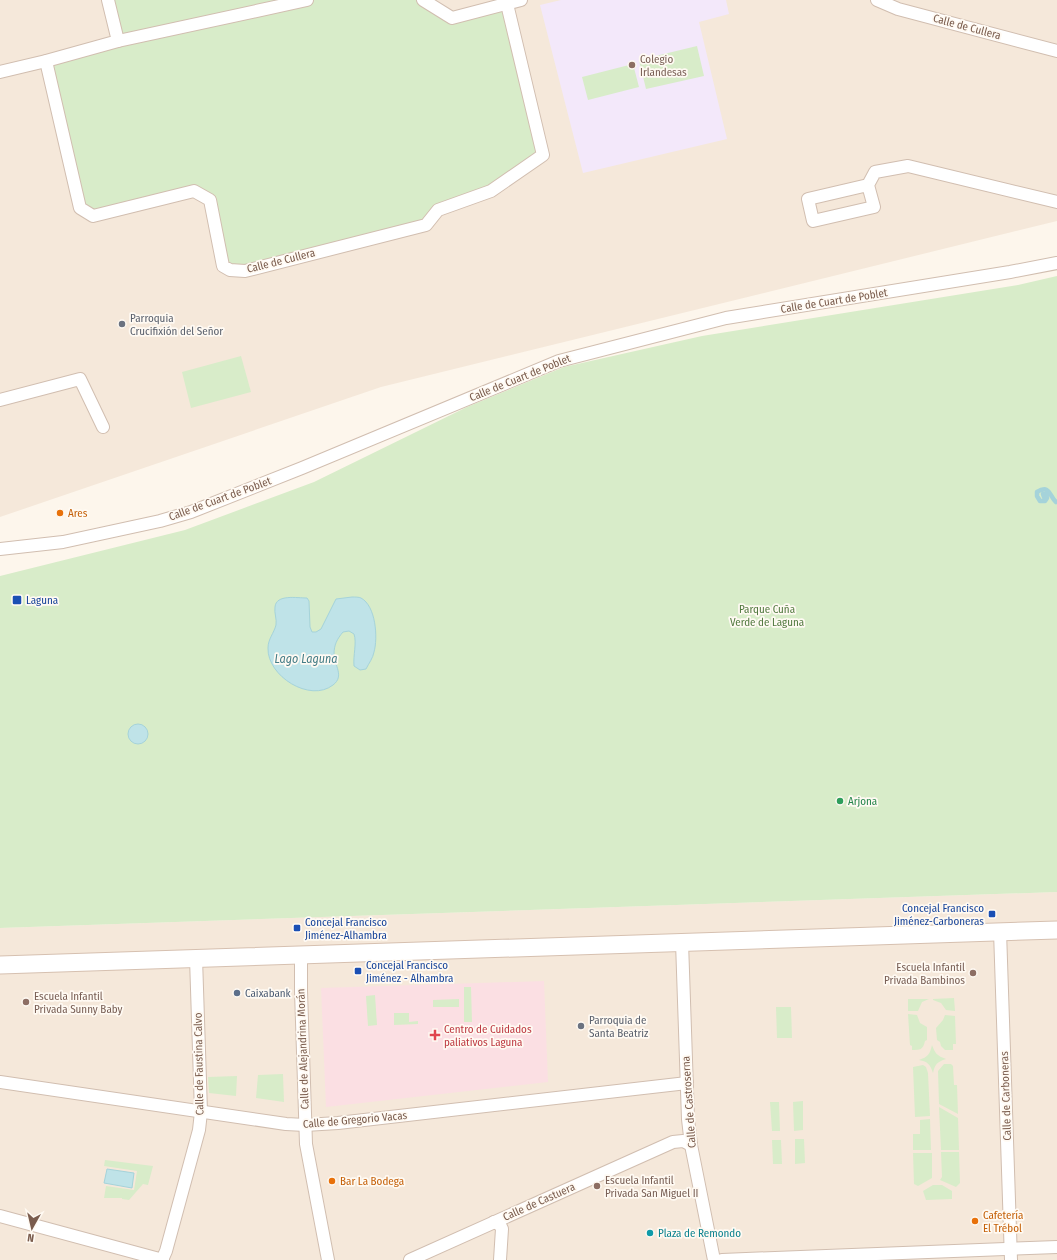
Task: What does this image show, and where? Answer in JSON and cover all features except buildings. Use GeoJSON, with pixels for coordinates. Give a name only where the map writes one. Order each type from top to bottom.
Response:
{"type":"FeatureCollection","features":[{"type":"Feature","properties":{"kind":"street"},"geometry":{"type":"LineString","coordinates":[[108,0],[118,41]]}},
{"type":"Feature","properties":{"kind":"street"},"geometry":{"type":"LineString","coordinates":[[0,72],[118,41],[307,0]]}},
{"type":"Feature","properties":{"kind":"street"},"geometry":{"type":"LineString","coordinates":[[423,0],[452,18],[521,0]]}},
{"type":"Feature","properties":{"kind":"street","name":"Calle de Cullera"},"geometry":{"type":"LineString","coordinates":[[877,0],[891,2],[898,8],[1057,51]]}},
{"type":"Feature","properties":{"kind":"street","name":"Calle de Cullera"},"geometry":{"type":"LineString","coordinates":[[46,61],[80,208],[93,216],[194,191],[210,200],[223,266],[230,270],[245,271],[426,226],[438,210],[491,191],[543,155],[507,4]]}},
{"type":"Feature","properties":{"kind":"street"},"geometry":{"type":"LineString","coordinates":[[868,184],[808,199],[813,221],[874,207],[868,184],[874,172],[908,166],[1057,202]]}},
{"type":"Feature","properties":{"kind":"street","name":"Calle de Cuart de Poblet"},"geometry":{"type":"LineString","coordinates":[[0,549],[63,542],[160,521],[191,512],[302,468],[559,361],[726,318],[1057,263]]}},
{"type":"Feature","properties":{"kind":"street"},"geometry":{"type":"LineString","coordinates":[[0,400],[80,379],[103,427]]}},
{"type":"Feature","properties":{"kind":"street"},"geometry":{"type":"LineString","coordinates":[[0,965],[1057,930]]}},
{"type":"Feature","properties":{"kind":"street","name":"Calle de Carboneras"},"geometry":{"type":"LineString","coordinates":[[1000,931],[1011,1254]]}},
{"type":"Feature","properties":{"kind":"street","name":"Calle de Castroserna"},"geometry":{"type":"LineString","coordinates":[[682,942],[687,1083],[691,1145],[714,1260]]}},
{"type":"Feature","properties":{"kind":"street","name":"Calle de Alejandrina Morán"},"geometry":{"type":"LineString","coordinates":[[301,955],[306,1144],[328,1260]]}},
{"type":"Feature","properties":{"kind":"street","name":"Calle de Faustina Calvo"},"geometry":{"type":"LineString","coordinates":[[163,1260],[199,1130],[201,1112],[196,958]]}},
{"type":"Feature","properties":{"kind":"street","name":"Calle de Gregorio Vacas"},"geometry":{"type":"LineString","coordinates":[[0,1082],[286,1124],[305,1125],[345,1122],[687,1083]]}},
{"type":"Feature","properties":{"kind":"street","name":"Calle de Castuera"},"geometry":{"type":"LineString","coordinates":[[416,1258],[673,1142],[683,1141],[691,1145]]}},
{"type":"Feature","properties":{"kind":"street"},"geometry":{"type":"LineString","coordinates":[[0,1216],[163,1260]]}},
{"type":"Feature","properties":{"kind":"street"},"geometry":{"type":"LineString","coordinates":[[494,1222],[500,1225],[502,1229],[500,1260]]}},
{"type":"Feature","properties":{"kind":"street"},"geometry":{"type":"LineString","coordinates":[[722,1260],[1011,1254],[1057,1247]]}},
{"type":"Feature","properties":{"kind":"shaded area"},"geometry":{"type":"Polygon","coordinates":[[[0,0],[1057,0],[1057,221],[381,387],[0,517],[0,0]]]}},
{"type":"Feature","properties":{"kind":"shaded area","name":"Colegio Irlandesas"},"geometry":{"type":"Polygon","coordinates":[[[561,0],[726,0],[729,14],[699,22],[727,139],[583,173],[540,5],[561,0]]]}},
{"type":"Feature","properties":{"kind":"shaded area"},"geometry":{"type":"Polygon","coordinates":[[[1057,892],[1057,1260],[0,1260],[0,928],[1057,892]]]}},
{"type":"Feature","properties":{"kind":"shaded area","name":"Centro de Cuidados paliativos Laguna"},"geometry":{"type":"Polygon","coordinates":[[[544,981],[548,1082],[326,1107],[321,988],[544,981]]]}},
{"type":"Feature","properties":{"kind":"green space"},"geometry":{"type":"Polygon","coordinates":[[[108,0],[423,0],[452,18],[507,4],[543,155],[491,191],[438,210],[426,225],[230,270],[210,200],[194,191],[93,216],[80,208],[46,61],[118,41],[108,0]]]}},
{"type":"Feature","properties":{"kind":"green space"},"geometry":{"type":"Polygon","coordinates":[[[697,46],[704,76],[646,89],[639,60],[697,46]]]}},
{"type":"Feature","properties":{"kind":"green space"},"geometry":{"type":"Polygon","coordinates":[[[633,64],[639,87],[588,100],[582,77],[633,64]]]}},
{"type":"Feature","properties":{"kind":"green space","name":"Parque Cuña Verde de Laguna"},"geometry":{"type":"Polygon","coordinates":[[[1057,276],[1057,892],[0,928],[0,576],[185,530],[314,482],[467,407],[564,367],[702,336],[1018,285],[1057,276]]]}},
{"type":"Feature","properties":{"kind":"green space"},"geometry":{"type":"Polygon","coordinates":[[[241,356],[251,392],[191,408],[182,372],[241,356]]]}},
{"type":"Feature","properties":{"kind":"green space"},"geometry":{"type":"Polygon","coordinates":[[[464,987],[471,987],[472,1022],[464,1022],[464,987]]]}},
{"type":"Feature","properties":{"kind":"green space"},"geometry":{"type":"Polygon","coordinates":[[[375,995],[377,1025],[368,1026],[366,996],[375,995]]]}},
{"type":"Feature","properties":{"kind":"green space"},"geometry":{"type":"Polygon","coordinates":[[[954,998],[955,1011],[946,1010],[941,1003],[933,1000],[933,999],[954,998]]]}},
{"type":"Feature","properties":{"kind":"green space"},"geometry":{"type":"Polygon","coordinates":[[[459,999],[459,1007],[433,1007],[433,1000],[459,999]]]}},
{"type":"Feature","properties":{"kind":"green space"},"geometry":{"type":"Polygon","coordinates":[[[908,999],[929,999],[922,1002],[918,1011],[908,1011],[908,999]]]}},
{"type":"Feature","properties":{"kind":"green space"},"geometry":{"type":"Polygon","coordinates":[[[776,1007],[791,1007],[792,1038],[777,1038],[776,1007]]]}},
{"type":"Feature","properties":{"kind":"green space"},"geometry":{"type":"Polygon","coordinates":[[[394,1013],[409,1013],[409,1022],[418,1021],[418,1024],[394,1025],[394,1013]]]}},
{"type":"Feature","properties":{"kind":"green space"},"geometry":{"type":"Polygon","coordinates":[[[908,1014],[917,1015],[920,1023],[927,1027],[927,1040],[919,1050],[912,1050],[912,1046],[910,1045],[908,1014]]]}},
{"type":"Feature","properties":{"kind":"green space"},"geometry":{"type":"Polygon","coordinates":[[[945,1015],[955,1016],[956,1044],[953,1044],[953,1050],[945,1050],[937,1040],[936,1028],[943,1020],[945,1015]]]}},
{"type":"Feature","properties":{"kind":"green space"},"geometry":{"type":"Polygon","coordinates":[[[932,1045],[940,1057],[946,1059],[937,1064],[933,1073],[928,1064],[919,1060],[928,1055],[932,1045]]]}},
{"type":"Feature","properties":{"kind":"green space"},"geometry":{"type":"Polygon","coordinates":[[[944,1064],[951,1064],[953,1066],[954,1085],[957,1085],[958,1114],[939,1104],[938,1071],[944,1064]]]}},
{"type":"Feature","properties":{"kind":"green space"},"geometry":{"type":"Polygon","coordinates":[[[923,1065],[926,1067],[928,1073],[930,1116],[915,1117],[913,1067],[923,1065]]]}},
{"type":"Feature","properties":{"kind":"green space"},"geometry":{"type":"Polygon","coordinates":[[[283,1074],[284,1102],[256,1098],[258,1075],[283,1074]]]}},
{"type":"Feature","properties":{"kind":"green space"},"geometry":{"type":"Polygon","coordinates":[[[237,1076],[236,1096],[209,1093],[208,1077],[237,1076]]]}},
{"type":"Feature","properties":{"kind":"green space"},"geometry":{"type":"Polygon","coordinates":[[[803,1101],[803,1130],[794,1131],[793,1102],[803,1101]]]}},
{"type":"Feature","properties":{"kind":"green space"},"geometry":{"type":"Polygon","coordinates":[[[770,1102],[779,1102],[780,1131],[772,1131],[770,1102]]]}},
{"type":"Feature","properties":{"kind":"green space"},"geometry":{"type":"Polygon","coordinates":[[[939,1107],[958,1118],[959,1150],[941,1150],[939,1107]]]}},
{"type":"Feature","properties":{"kind":"green space"},"geometry":{"type":"Polygon","coordinates":[[[930,1119],[931,1150],[913,1150],[913,1134],[920,1134],[920,1120],[930,1119]]]}},
{"type":"Feature","properties":{"kind":"green space"},"geometry":{"type":"Polygon","coordinates":[[[795,1139],[804,1139],[805,1163],[795,1164],[795,1139]]]}},
{"type":"Feature","properties":{"kind":"green space"},"geometry":{"type":"Polygon","coordinates":[[[772,1140],[781,1140],[782,1164],[773,1164],[772,1140]]]}},
{"type":"Feature","properties":{"kind":"green space"},"geometry":{"type":"Polygon","coordinates":[[[941,1152],[959,1152],[960,1183],[956,1187],[940,1180],[942,1177],[941,1152]]]}},
{"type":"Feature","properties":{"kind":"green space"},"geometry":{"type":"Polygon","coordinates":[[[913,1153],[932,1153],[932,1178],[918,1186],[914,1184],[913,1153]]]}},
{"type":"Feature","properties":{"kind":"green space"},"geometry":{"type":"Polygon","coordinates":[[[105,1160],[153,1166],[148,1185],[143,1184],[129,1200],[122,1198],[104,1198],[106,1186],[134,1190],[137,1171],[104,1166],[105,1160]]]}},
{"type":"Feature","properties":{"kind":"green space"},"geometry":{"type":"Polygon","coordinates":[[[933,1185],[942,1185],[952,1191],[952,1199],[926,1200],[923,1191],[933,1185]]]}},
{"type":"Feature","properties":{"kind":"water","name":"Lago Laguna"},"geometry":{"type":"Polygon","coordinates":[[[352,597],[360,598],[366,602],[373,615],[375,623],[375,646],[373,656],[366,669],[360,670],[354,666],[355,638],[354,634],[349,631],[343,632],[335,645],[334,658],[339,674],[333,685],[324,690],[313,691],[302,689],[282,677],[274,668],[268,648],[276,625],[276,603],[283,598],[307,598],[309,601],[310,627],[312,632],[316,632],[321,629],[336,599],[352,597]]]}},
{"type":"Feature","properties":{"kind":"water"},"geometry":{"type":"Polygon","coordinates":[[[138,724],[145,727],[148,734],[145,741],[138,744],[131,741],[128,734],[131,727],[138,724]]]}},
{"type":"Feature","properties":{"kind":"water"},"geometry":{"type":"Polygon","coordinates":[[[107,1169],[134,1173],[132,1188],[104,1183],[107,1169]]]}},
{"type":"Feature","properties":{"kind":"waterway"},"geometry":{"type":"LineString","coordinates":[[1044,497],[1043,494],[1046,494],[1047,498],[1045,501],[1040,501],[1037,496],[1037,492],[1044,489],[1047,490],[1056,502]]}},
{"type":"Feature","properties":{"kind":"place","name":"Colegio Irlandesas"},"geometry":{"type":"Point","coordinates":[632,65]}},
{"type":"Feature","properties":{"kind":"place","name":"Parroquia Crucifixión del Señor"},"geometry":{"type":"Point","coordinates":[122,324]}},
{"type":"Feature","properties":{"kind":"place","name":"Ares"},"geometry":{"type":"Point","coordinates":[60,513]}},
{"type":"Feature","properties":{"kind":"place","name":"Laguna"},"geometry":{"type":"Point","coordinates":[17,600]}},
{"type":"Feature","properties":{"kind":"place","name":"Arjona"},"geometry":{"type":"Point","coordinates":[840,801]}},
{"type":"Feature","properties":{"kind":"place","name":"Concejal Francisco Jiménez-Carboneras"},"geometry":{"type":"Point","coordinates":[992,914]}},
{"type":"Feature","properties":{"kind":"place","name":"Concejal Francisco Jiménez-Alhambra"},"geometry":{"type":"Point","coordinates":[297,928]}},
{"type":"Feature","properties":{"kind":"place","name":"Concejal Francisco Jiménez - Alhambra"},"geometry":{"type":"Point","coordinates":[358,971]}},
{"type":"Feature","properties":{"kind":"place","name":"Escuela Infantil Privada Bambinos"},"geometry":{"type":"Point","coordinates":[973,973]}},
{"type":"Feature","properties":{"kind":"place","name":"Caixabank"},"geometry":{"type":"Point","coordinates":[237,993]}},
{"type":"Feature","properties":{"kind":"place","name":"Escuela Infantil Privada Sunny Baby"},"geometry":{"type":"Point","coordinates":[26,1002]}},
{"type":"Feature","properties":{"kind":"place","name":"Parroquia de Santa Beatriz"},"geometry":{"type":"Point","coordinates":[581,1026]}},
{"type":"Feature","properties":{"kind":"place","name":"Centro de Cuidados paliativos Laguna"},"geometry":{"type":"Point","coordinates":[435,1035]}},
{"type":"Feature","properties":{"kind":"place","name":"Bar La Bodega"},"geometry":{"type":"Point","coordinates":[332,1181]}},
{"type":"Feature","properties":{"kind":"place","name":"Escuela Infantil Privada San Miguel II"},"geometry":{"type":"Point","coordinates":[597,1186]}},
{"type":"Feature","properties":{"kind":"place","name":"Cafetería El Trébol"},"geometry":{"type":"Point","coordinates":[975,1221]}},
{"type":"Feature","properties":{"kind":"place","name":"Plaza de Remondo"},"geometry":{"type":"Point","coordinates":[650,1233]}}]}
